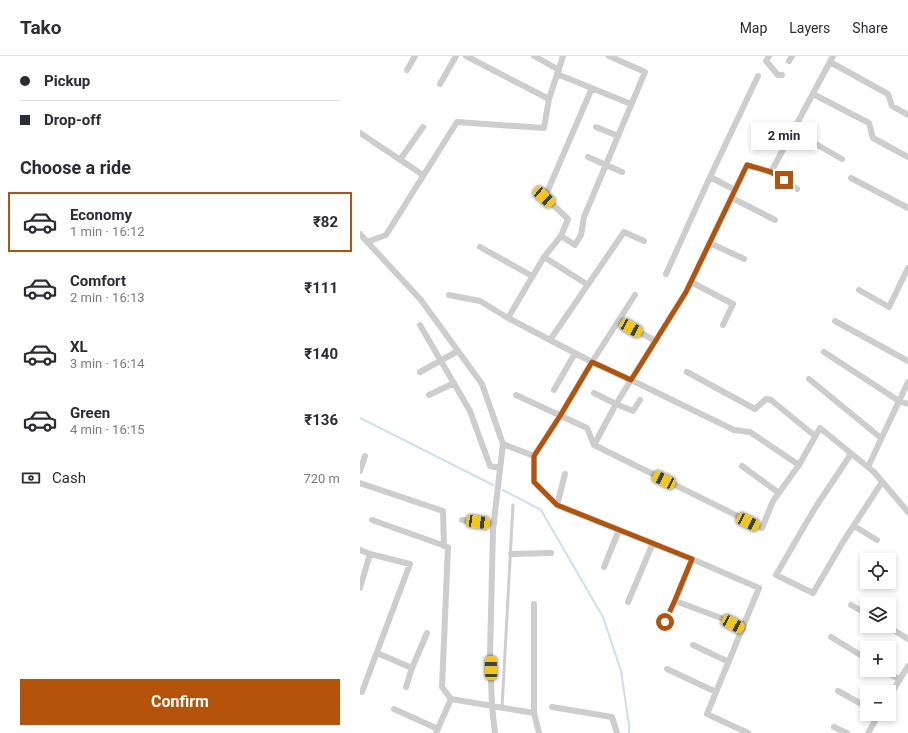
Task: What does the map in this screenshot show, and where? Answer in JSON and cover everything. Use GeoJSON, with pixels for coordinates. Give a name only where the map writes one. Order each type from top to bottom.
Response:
{"type":"FeatureCollection","features":[{"type":"Feature","properties":{"kind":"street"},"geometry":{"type":"LineString","coordinates":[[407,70],[415,56]]}},
{"type":"Feature","properties":{"kind":"street"},"geometry":{"type":"LineString","coordinates":[[440,84],[456,56]]}},
{"type":"Feature","properties":{"kind":"street"},"geometry":{"type":"LineString","coordinates":[[466,56],[549,99]]}},
{"type":"Feature","properties":{"kind":"street"},"geometry":{"type":"LineString","coordinates":[[534,56],[558,72],[631,104]]}},
{"type":"Feature","properties":{"kind":"street"},"geometry":{"type":"LineString","coordinates":[[367,242],[386,235],[457,122],[544,128],[549,99],[563,56]]}},
{"type":"Feature","properties":{"kind":"street"},"geometry":{"type":"LineString","coordinates":[[562,236],[575,244],[581,235],[584,217],[645,72],[609,56]]}},
{"type":"Feature","properties":{"kind":"street"},"geometry":{"type":"LineString","coordinates":[[769,56],[766,61],[778,75],[782,75]]}},
{"type":"Feature","properties":{"kind":"street"},"geometry":{"type":"LineString","coordinates":[[771,172],[833,56]]}},
{"type":"Feature","properties":{"kind":"street"},"geometry":{"type":"LineString","coordinates":[[830,62],[888,94],[892,106],[908,115]]}},
{"type":"Feature","properties":{"kind":"street"},"geometry":{"type":"LineString","coordinates":[[666,274],[758,76]]}},
{"type":"Feature","properties":{"kind":"street"},"geometry":{"type":"LineString","coordinates":[[508,318],[544,257],[562,236],[568,219],[544,197],[592,88]]}},
{"type":"Feature","properties":{"kind":"street"},"geometry":{"type":"LineString","coordinates":[[812,94],[869,123],[873,138],[908,157]]}},
{"type":"Feature","properties":{"kind":"street"},"geometry":{"type":"LineString","coordinates":[[400,160],[423,127]]}},
{"type":"Feature","properties":{"kind":"street"},"geometry":{"type":"LineString","coordinates":[[596,127],[618,136]]}},
{"type":"Feature","properties":{"kind":"street"},"geometry":{"type":"LineString","coordinates":[[793,131],[842,159]]}},
{"type":"Feature","properties":{"kind":"street"},"geometry":{"type":"LineString","coordinates":[[360,133],[423,175]]}},
{"type":"Feature","properties":{"kind":"street"},"geometry":{"type":"LineString","coordinates":[[588,157],[622,172]]}},
{"type":"Feature","properties":{"kind":"street"},"geometry":{"type":"LineString","coordinates":[[594,445],[616,404],[691,282],[747,165],[771,172],[797,189]]}},
{"type":"Feature","properties":{"kind":"street"},"geometry":{"type":"LineString","coordinates":[[710,177],[735,190]]}},
{"type":"Feature","properties":{"kind":"street"},"geometry":{"type":"LineString","coordinates":[[851,178],[908,208]]}},
{"type":"Feature","properties":{"kind":"street"},"geometry":{"type":"LineString","coordinates":[[732,198],[775,220]]}},
{"type":"Feature","properties":{"kind":"street"},"geometry":{"type":"LineString","coordinates":[[550,340],[624,232],[644,241]]}},
{"type":"Feature","properties":{"kind":"street"},"geometry":{"type":"LineString","coordinates":[[360,234],[421,300],[482,384],[503,444],[494,524],[490,655],[492,706],[495,733]]}},
{"type":"Feature","properties":{"kind":"street"},"geometry":{"type":"LineString","coordinates":[[710,243],[744,259]]}},
{"type":"Feature","properties":{"kind":"street"},"geometry":{"type":"LineString","coordinates":[[480,247],[532,276]]}},
{"type":"Feature","properties":{"kind":"street"},"geometry":{"type":"LineString","coordinates":[[544,257],[588,285]]}},
{"type":"Feature","properties":{"kind":"street"},"geometry":{"type":"LineString","coordinates":[[859,290],[889,307],[907,270]]}},
{"type":"Feature","properties":{"kind":"street"},"geometry":{"type":"LineString","coordinates":[[691,282],[733,304],[723,325]]}},
{"type":"Feature","properties":{"kind":"street"},"geometry":{"type":"LineString","coordinates":[[449,295],[480,301],[508,318],[592,362],[734,430],[750,432],[799,465]]}},
{"type":"Feature","properties":{"kind":"street"},"geometry":{"type":"LineString","coordinates":[[635,295],[534,456],[534,482],[557,505],[692,559],[759,588],[708,714],[748,733]]}},
{"type":"Feature","properties":{"kind":"street"},"geometry":{"type":"LineString","coordinates":[[618,321],[656,341]]}},
{"type":"Feature","properties":{"kind":"street"},"geometry":{"type":"LineString","coordinates":[[835,321],[908,361]]}},
{"type":"Feature","properties":{"kind":"street"},"geometry":{"type":"LineString","coordinates":[[420,325],[470,411],[490,466],[500,468]]}},
{"type":"Feature","properties":{"kind":"street"},"geometry":{"type":"LineString","coordinates":[[420,372],[458,351]]}},
{"type":"Feature","properties":{"kind":"street"},"geometry":{"type":"LineString","coordinates":[[824,352],[899,401],[908,404]]}},
{"type":"Feature","properties":{"kind":"street"},"geometry":{"type":"LineString","coordinates":[[554,390],[575,353]]}},
{"type":"Feature","properties":{"kind":"street"},"geometry":{"type":"LineString","coordinates":[[687,372],[755,409],[766,399],[771,400],[815,436]]}},
{"type":"Feature","properties":{"kind":"street"},"geometry":{"type":"LineString","coordinates":[[809,379],[881,438]]}},
{"type":"Feature","properties":{"kind":"street"},"geometry":{"type":"LineString","coordinates":[[868,467],[908,382]]}},
{"type":"Feature","properties":{"kind":"street"},"geometry":{"type":"LineString","coordinates":[[429,395],[454,383]]}},
{"type":"Feature","properties":{"kind":"street"},"geometry":{"type":"LineString","coordinates":[[594,393],[633,411],[640,400]]}},
{"type":"Feature","properties":{"kind":"street"},"geometry":{"type":"LineString","coordinates":[[516,395],[587,428],[594,445],[762,528],[774,501],[799,465],[820,428],[874,472],[908,512]]}},
{"type":"Feature","properties":{"kind":"street"},"geometry":{"type":"LineString","coordinates":[[503,444],[534,456]]}},
{"type":"Feature","properties":{"kind":"street"},"geometry":{"type":"LineString","coordinates":[[851,454],[815,508],[776,575],[813,593],[882,482]]}},
{"type":"Feature","properties":{"kind":"street"},"geometry":{"type":"LineString","coordinates":[[360,471],[365,456]]}},
{"type":"Feature","properties":{"kind":"street"},"geometry":{"type":"LineString","coordinates":[[742,466],[779,493]]}},
{"type":"Feature","properties":{"kind":"street"},"geometry":{"type":"LineString","coordinates":[[557,505],[565,474]]}},
{"type":"Feature","properties":{"kind":"street"},"geometry":{"type":"LineString","coordinates":[[360,483],[443,511],[444,546]]}},
{"type":"Feature","properties":{"kind":"street"},"geometry":{"type":"LineString","coordinates":[[372,520],[448,547],[442,687],[451,699],[534,713]]}},
{"type":"Feature","properties":{"kind":"street"},"geometry":{"type":"LineString","coordinates":[[462,520],[494,524]]}},
{"type":"Feature","properties":{"kind":"street"},"geometry":{"type":"LineString","coordinates":[[854,526],[877,540]]}},
{"type":"Feature","properties":{"kind":"street"},"geometry":{"type":"LineString","coordinates":[[604,567],[619,530]]}},
{"type":"Feature","properties":{"kind":"street"},"geometry":{"type":"LineString","coordinates":[[628,602],[653,543]]}},
{"type":"Feature","properties":{"kind":"street"},"geometry":{"type":"LineString","coordinates":[[360,550],[410,564],[362,692],[360,692]]}},
{"type":"Feature","properties":{"kind":"street"},"geometry":{"type":"LineString","coordinates":[[360,588],[370,554]]}},
{"type":"Feature","properties":{"kind":"street"},"geometry":{"type":"LineString","coordinates":[[511,554],[551,554]]}},
{"type":"Feature","properties":{"kind":"street"},"geometry":{"type":"LineString","coordinates":[[665,622],[692,559]]}},
{"type":"Feature","properties":{"kind":"street"},"geometry":{"type":"LineString","coordinates":[[675,600],[724,618],[742,629]]}},
{"type":"Feature","properties":{"kind":"street"},"geometry":{"type":"LineString","coordinates":[[534,604],[534,713],[539,733]]}},
{"type":"Feature","properties":{"kind":"street"},"geometry":{"type":"LineString","coordinates":[[851,605],[860,610]]}},
{"type":"Feature","properties":{"kind":"street"},"geometry":{"type":"LineString","coordinates":[[896,632],[908,639]]}},
{"type":"Feature","properties":{"kind":"street"},"geometry":{"type":"LineString","coordinates":[[406,687],[412,668],[427,633]]}},
{"type":"Feature","properties":{"kind":"street"},"geometry":{"type":"LineString","coordinates":[[831,637],[860,655]]}},
{"type":"Feature","properties":{"kind":"street"},"geometry":{"type":"LineString","coordinates":[[693,645],[729,662]]}},
{"type":"Feature","properties":{"kind":"street"},"geometry":{"type":"LineString","coordinates":[[377,653],[412,668]]}},
{"type":"Feature","properties":{"kind":"street"},"geometry":{"type":"LineString","coordinates":[[896,686],[908,666]]}},
{"type":"Feature","properties":{"kind":"street"},"geometry":{"type":"LineString","coordinates":[[667,669],[716,692]]}},
{"type":"Feature","properties":{"kind":"street"},"geometry":{"type":"LineString","coordinates":[[895,677],[900,680]]}},
{"type":"Feature","properties":{"kind":"street"},"geometry":{"type":"LineString","coordinates":[[838,691],[860,703]]}},
{"type":"Feature","properties":{"kind":"street"},"geometry":{"type":"LineString","coordinates":[[394,709],[437,731],[451,699]]}},
{"type":"Feature","properties":{"kind":"street"},"geometry":{"type":"LineString","coordinates":[[552,707],[612,717],[617,733]]}},
{"type":"Feature","properties":{"kind":"street"},"geometry":{"type":"LineString","coordinates":[[868,733],[875,721]]}},
{"type":"Feature","properties":{"kind":"street"},"geometry":{"type":"LineString","coordinates":[[834,727],[847,733]]}},
{"type":"Feature","properties":{"kind":"lane"},"geometry":{"type":"LineString","coordinates":[[502,708],[513,505]]}},
{"type":"Feature","properties":{"kind":"waterway"},"geometry":{"type":"LineString","coordinates":[[360,418],[493,485]]}},
{"type":"Feature","properties":{"kind":"waterway"},"geometry":{"type":"LineString","coordinates":[[503,490],[541,510],[603,617],[621,671],[629,733]]}},
{"type":"Feature","properties":{"kind":"route"},"geometry":{"type":"LineString","coordinates":[[665,622],[692,559],[557,505],[534,482],[534,456],[592,362],[631,380],[686,292],[747,165],[771,172],[784,180]]}}]}
